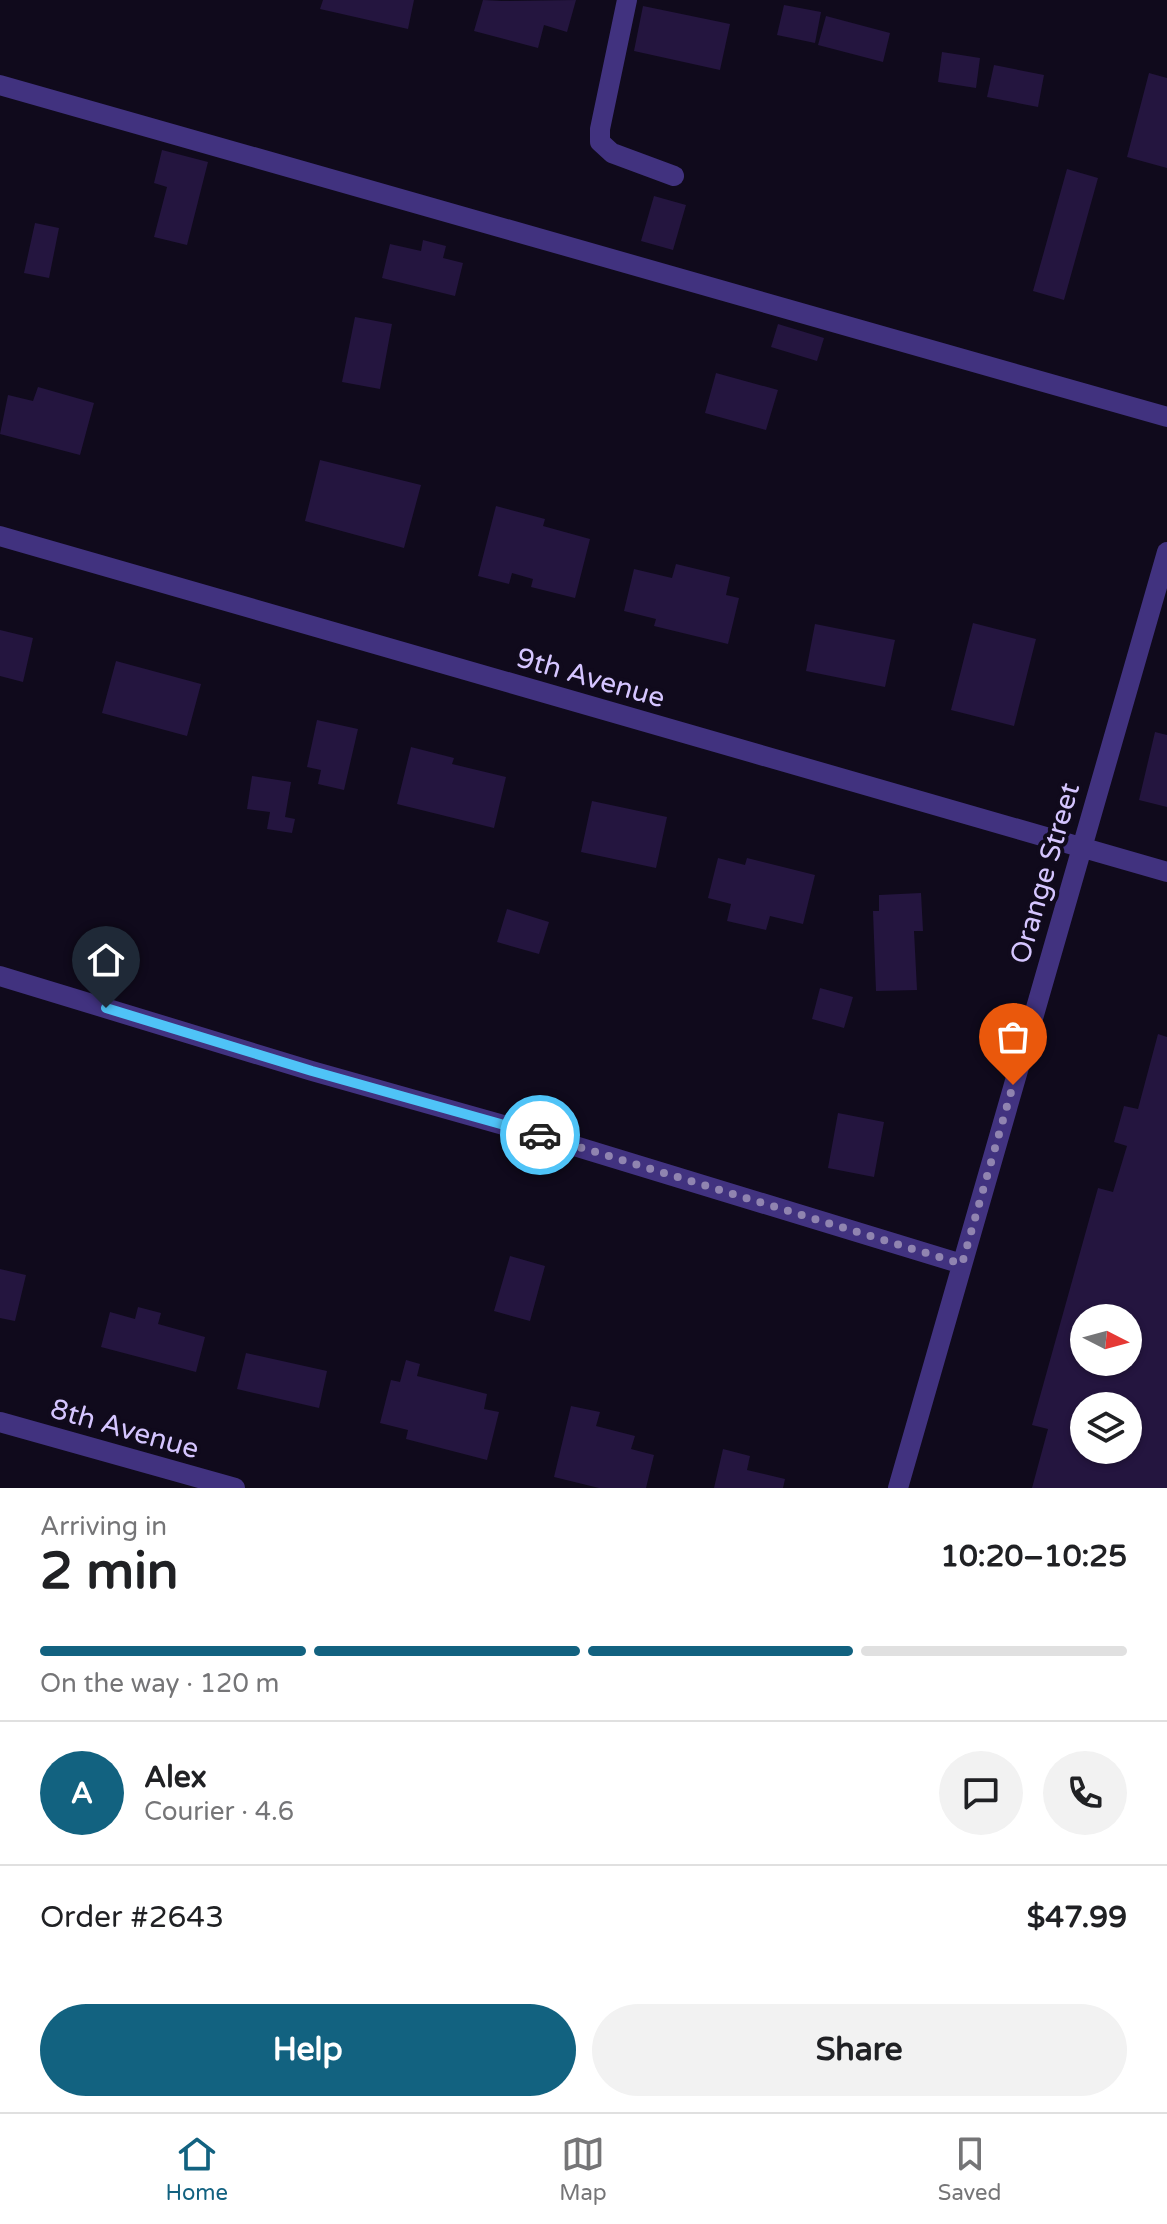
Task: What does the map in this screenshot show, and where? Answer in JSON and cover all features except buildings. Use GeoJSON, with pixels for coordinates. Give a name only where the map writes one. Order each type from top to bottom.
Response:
{"type":"FeatureCollection","features":[{"type":"Feature","properties":{"kind":"street"},"geometry":{"type":"LineString","coordinates":[[627,0],[600,129],[600,142],[612,153],[674,176]]}},
{"type":"Feature","properties":{"kind":"street"},"geometry":{"type":"LineString","coordinates":[[0,85],[1167,417]]}},
{"type":"Feature","properties":{"kind":"street","name":"9th Avenue"},"geometry":{"type":"LineString","coordinates":[[0,536],[1167,872]]}},
{"type":"Feature","properties":{"kind":"street","name":"Orange Street"},"geometry":{"type":"LineString","coordinates":[[898,1488],[1167,552]]}},
{"type":"Feature","properties":{"kind":"street"},"geometry":{"type":"LineString","coordinates":[[0,976],[962,1264]]}},
{"type":"Feature","properties":{"kind":"street","name":"8th Avenue"},"geometry":{"type":"LineString","coordinates":[[0,1422],[235,1488]]}},
{"type":"Feature","properties":{"kind":"way so far"},"geometry":{"type":"LineString","coordinates":[[540,1135],[962,1264],[1013,1085]]}},
{"type":"Feature","properties":{"kind":"route"},"geometry":{"type":"LineString","coordinates":[[106,1008],[312,1071],[540,1135]]}}]}
